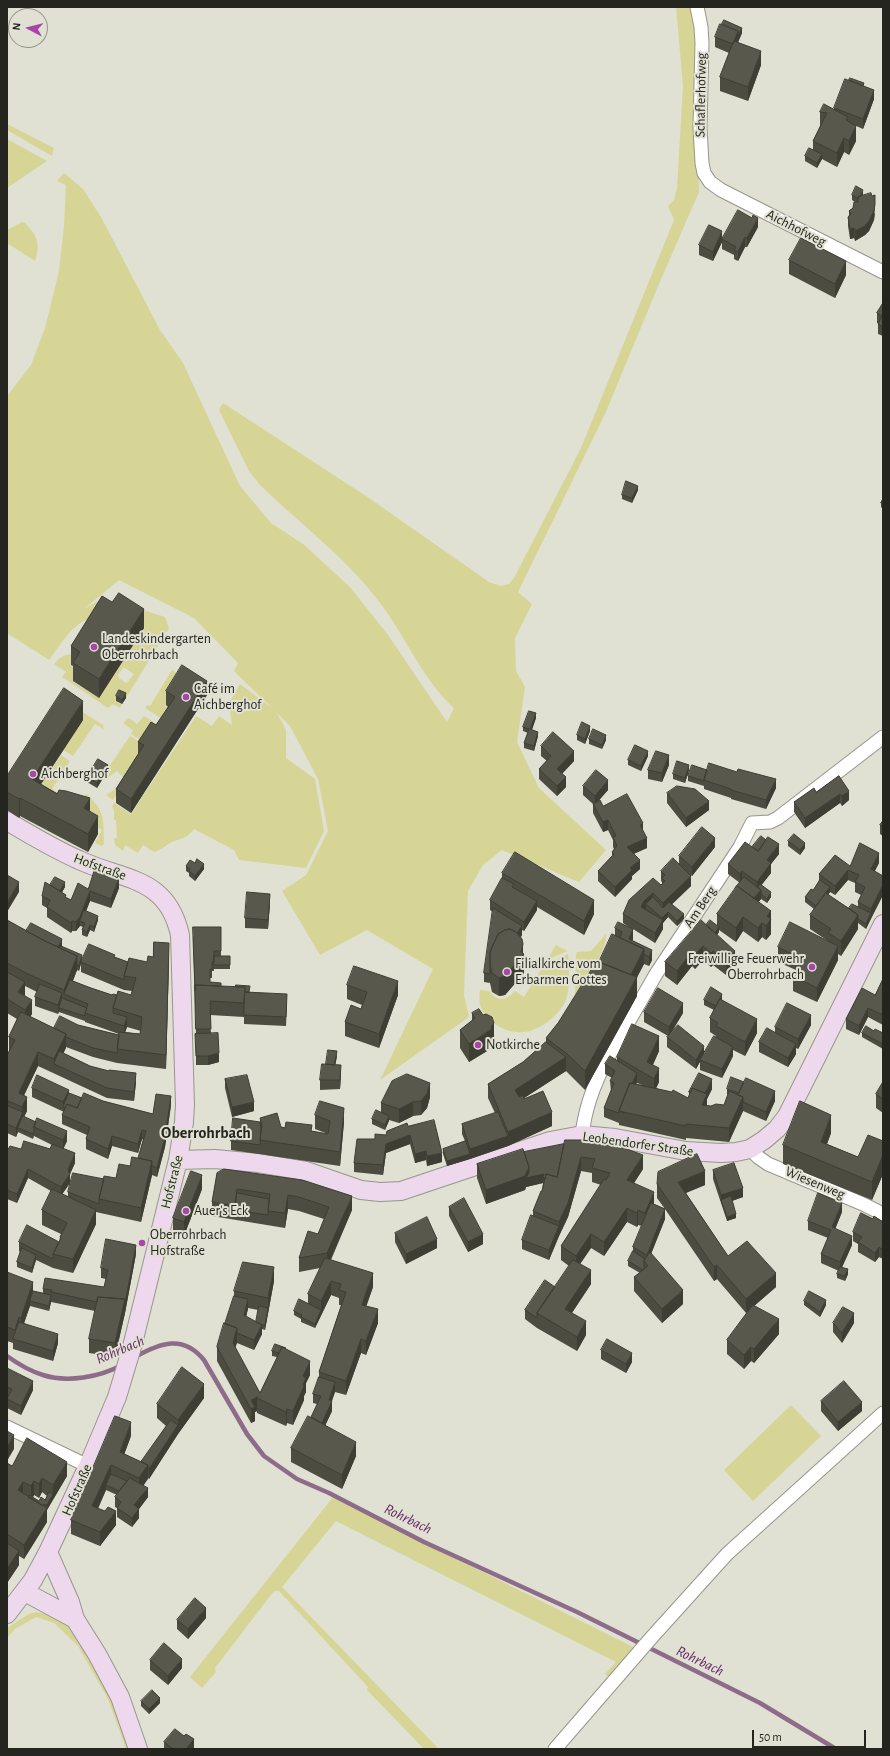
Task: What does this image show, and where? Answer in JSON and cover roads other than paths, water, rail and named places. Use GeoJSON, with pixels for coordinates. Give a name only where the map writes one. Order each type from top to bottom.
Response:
{"type":"FeatureCollection","features":[{"type":"Feature","properties":{"kind":"main road","name":"Hofstraße"},"geometry":{"type":"LineString","coordinates":[[7,821],[80,861],[140,882],[160,895],[172,912],[180,935],[185,1105],[178,1160],[124,1378],[88,1466],[48,1552],[33,1580],[7,1614]]}},
{"type":"Feature","properties":{"kind":"main road","name":"Leobendorfer Straße"},"geometry":{"type":"LineString","coordinates":[[178,1160],[215,1159],[258,1163],[306,1171],[361,1190],[380,1192],[401,1191],[550,1141],[582,1135],[598,1136],[704,1153],[736,1152],[750,1149],[777,1129],[787,1116],[883,924]]}},
{"type":"Feature","properties":{"kind":"main road"},"geometry":{"type":"LineString","coordinates":[[48,1552],[66,1592],[75,1619],[97,1654],[120,1697],[138,1749]]}},
{"type":"Feature","properties":{"kind":"main road"},"geometry":{"type":"LineString","coordinates":[[25,1592],[75,1619]]}},
{"type":"Feature","properties":{"kind":"street","name":"Schaflerhofweg"},"geometry":{"type":"LineString","coordinates":[[697,7],[701,27],[702,43],[701,151],[704,173],[710,182]]}},
{"type":"Feature","properties":{"kind":"street","name":"Aichhofweg"},"geometry":{"type":"LineString","coordinates":[[710,182],[721,190],[883,272]]}},
{"type":"Feature","properties":{"kind":"street","name":"Am Berg"},"geometry":{"type":"LineString","coordinates":[[582,1135],[588,1105],[606,1061],[656,974],[740,848],[752,822],[770,822],[778,818],[883,737]]}},
{"type":"Feature","properties":{"kind":"street","name":"Wiesenweg"},"geometry":{"type":"LineString","coordinates":[[750,1149],[768,1164],[883,1214]]}},
{"type":"Feature","properties":{"kind":"street"},"geometry":{"type":"LineString","coordinates":[[555,1749],[652,1637],[727,1554],[883,1413]]}},
{"type":"Feature","properties":{"kind":"street"},"geometry":{"type":"LineString","coordinates":[[7,1427],[88,1466]]}},
{"type":"Feature","properties":{"kind":"waterway","name":"Rohrbach"},"geometry":{"type":"LineString","coordinates":[[135,1357],[162,1345],[180,1344],[188,1347],[204,1360],[247,1434],[264,1456],[297,1479],[329,1493],[424,1542],[577,1612],[760,1703],[836,1749]]}},
{"type":"Feature","properties":{"kind":"waterway","name":"Rohrbach"},"geometry":{"type":"LineString","coordinates":[[7,1356],[43,1375],[73,1379],[94,1376],[122,1365]]}},
{"type":"Feature","properties":{"kind":"place","name":"Landeskindergarten Oberrohrbach"},"geometry":{"type":"Point","coordinates":[94,647]}},
{"type":"Feature","properties":{"kind":"place","name":"Café im Aichberghof"},"geometry":{"type":"Point","coordinates":[186,697]}},
{"type":"Feature","properties":{"kind":"place","name":"Aichberghof"},"geometry":{"type":"Point","coordinates":[33,774]}},
{"type":"Feature","properties":{"kind":"place","name":"Freiwillige Feuerwehr Oberrohrbach"},"geometry":{"type":"Point","coordinates":[812,967]}},
{"type":"Feature","properties":{"kind":"place","name":"Filialkirche vom Erbarmen Gottes"},"geometry":{"type":"Point","coordinates":[507,972]}},
{"type":"Feature","properties":{"kind":"place","name":"Notkirche"},"geometry":{"type":"Point","coordinates":[478,1045]}},
{"type":"Feature","properties":{"kind":"place","name":"Auer's Eck"},"geometry":{"type":"Point","coordinates":[186,1211]}},
{"type":"Feature","properties":{"kind":"place","name":"Oberrohrbach Hofstraße"},"geometry":{"type":"Point","coordinates":[142,1243]}},
{"type":"Feature","properties":{"kind":"district","name":"Oberrohrbach"},"geometry":{"type":"Point","coordinates":[206,1133]}}]}
